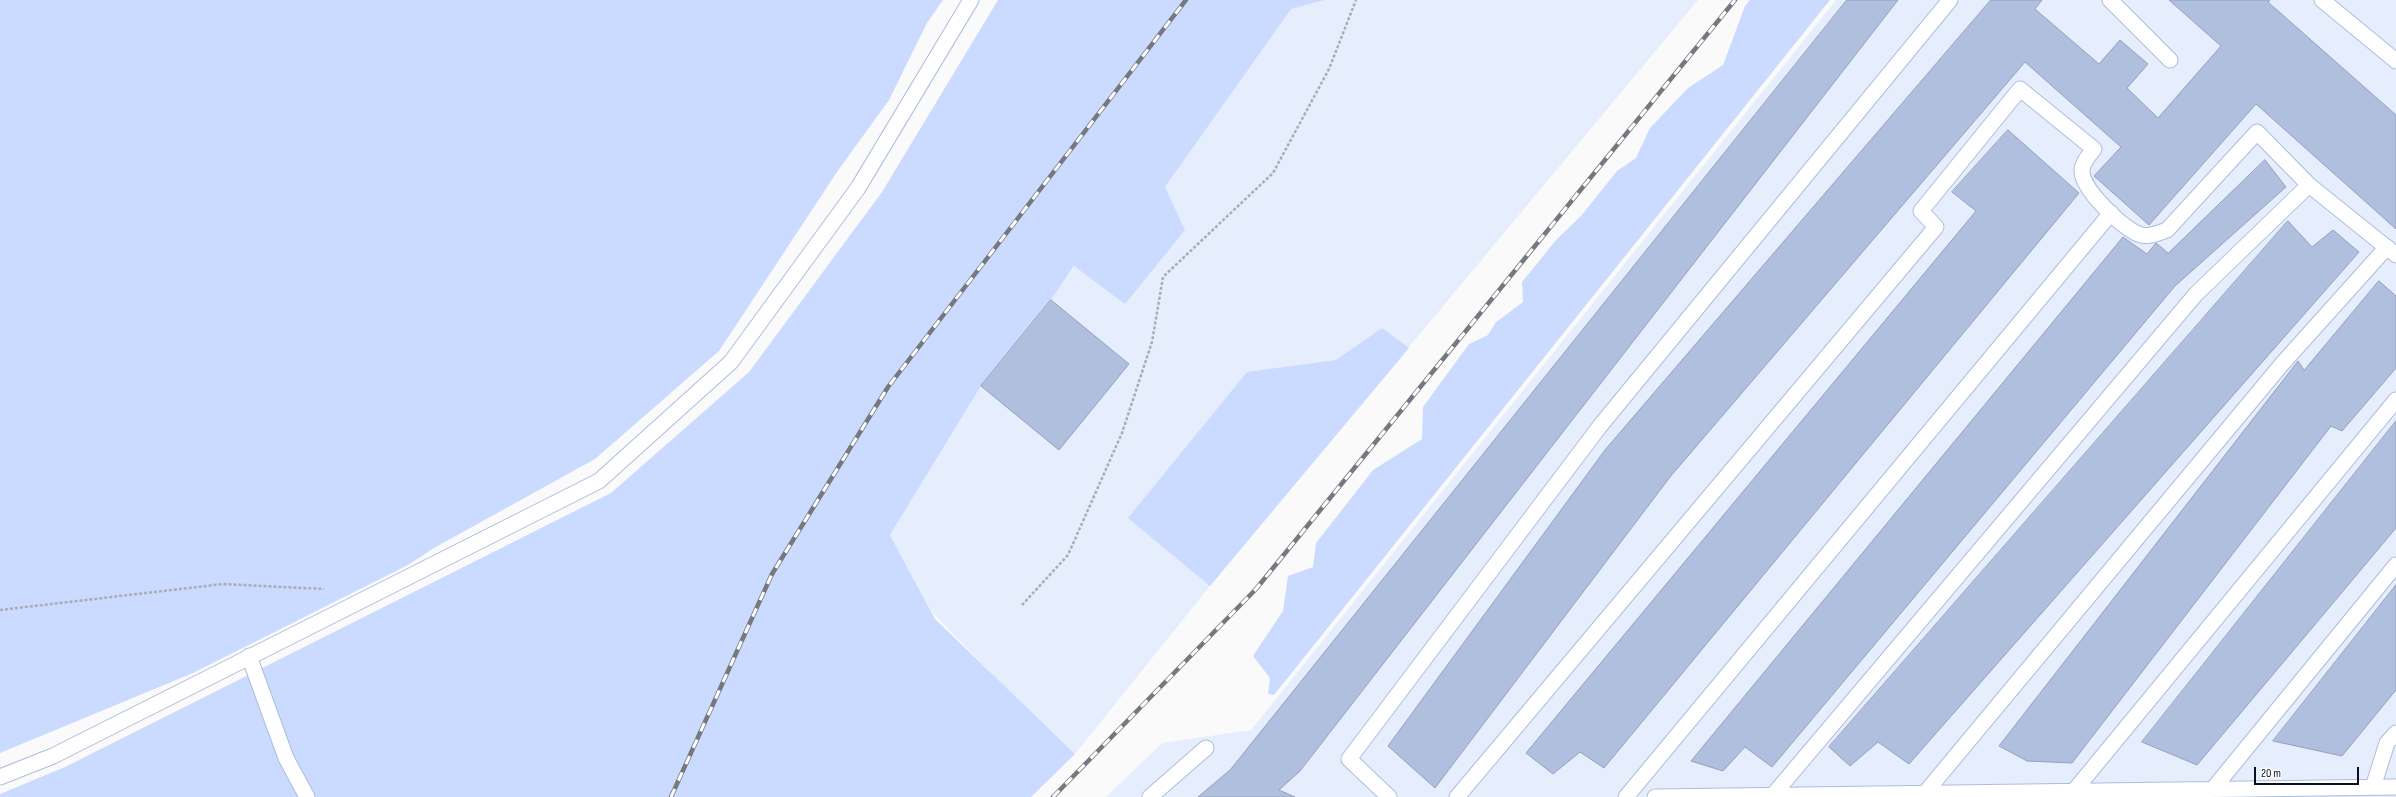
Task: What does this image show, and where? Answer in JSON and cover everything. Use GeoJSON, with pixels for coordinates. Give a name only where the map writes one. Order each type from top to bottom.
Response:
{"type":"FeatureCollection","features":[{"type":"Feature","properties":{"kind":"lane"},"geometry":{"type":"LineString","coordinates":[[0,777],[53,756],[598,481],[726,367],[858,188],[971,0]]}},
{"type":"Feature","properties":{"kind":"lane"},"geometry":{"type":"LineString","coordinates":[[1389,797],[1349,759],[1600,426],[1950,0]]}},
{"type":"Feature","properties":{"kind":"lane"},"geometry":{"type":"LineString","coordinates":[[2110,0],[2170,60]]}},
{"type":"Feature","properties":{"kind":"lane"},"geometry":{"type":"LineString","coordinates":[[2322,0],[2396,61]]}},
{"type":"Feature","properties":{"kind":"lane"},"geometry":{"type":"LineString","coordinates":[[1457,797],[1936,227],[1921,211],[2020,89],[2094,149],[2085,161],[2082,170],[2084,182],[2111,213],[2138,234],[2151,236],[2168,230],[2258,132],[2309,185],[2392,251],[2282,364],[1925,793]]}},
{"type":"Feature","properties":{"kind":"lane"},"geometry":{"type":"LineString","coordinates":[[1773,795],[2196,294],[2309,185]]}},
{"type":"Feature","properties":{"kind":"lane"},"geometry":{"type":"LineString","coordinates":[[1626,797],[2111,213]]}},
{"type":"Feature","properties":{"kind":"lane"},"geometry":{"type":"LineString","coordinates":[[2074,791],[2396,400]]}},
{"type":"Feature","properties":{"kind":"lane"},"geometry":{"type":"LineString","coordinates":[[2213,789],[2396,565]]}},
{"type":"Feature","properties":{"kind":"lane"},"geometry":{"type":"LineString","coordinates":[[249,656],[286,758],[307,797]]}},
{"type":"Feature","properties":{"kind":"lane"},"geometry":{"type":"LineString","coordinates":[[2374,787],[2388,743],[2396,732]]}},
{"type":"Feature","properties":{"kind":"lane"},"geometry":{"type":"LineString","coordinates":[[1150,797],[1206,748]]}},
{"type":"Feature","properties":{"kind":"lane"},"geometry":{"type":"LineString","coordinates":[[1655,797],[2396,787]]}},
{"type":"Feature","properties":{"kind":"path"},"geometry":{"type":"LineString","coordinates":[[1022,605],[1068,555],[1122,433],[1152,342],[1163,277],[1272,173],[1329,69],[1356,0]]}},
{"type":"Feature","properties":{"kind":"path"},"geometry":{"type":"LineString","coordinates":[[0,610],[223,584],[331,589]]}},
{"type":"Feature","properties":{"kind":"shaded area"},"geometry":{"type":"Polygon","coordinates":[[[0,0],[943,0],[927,23],[889,100],[837,172],[719,351],[595,459],[434,548],[408,565],[193,673],[0,753],[0,0]]]}},
{"type":"Feature","properties":{"kind":"shaded area"},"geometry":{"type":"Polygon","coordinates":[[[998,0],[1324,0],[1291,9],[1165,187],[1185,230],[1125,304],[1074,266],[1051,300],[981,386],[890,535],[935,619],[1075,754],[1031,797],[0,797],[0,794],[65,767],[611,493],[749,372],[882,192],[998,0]]]}},
{"type":"Feature","properties":{"kind":"shaded area"},"geometry":{"type":"Polygon","coordinates":[[[1281,0],[1698,0],[1210,586],[1075,754],[1013,696],[931,611],[890,535],[981,386],[1051,300],[1075,266],[1165,187],[1290,9],[1281,0]]]}},
{"type":"Feature","properties":{"kind":"shaded area"},"geometry":{"type":"Polygon","coordinates":[[[1750,0],[1830,0],[1274,695],[1268,694],[1270,678],[1253,656],[1283,611],[1288,576],[1313,567],[1316,543],[1373,470],[1422,439],[1423,407],[1469,344],[1488,335],[1496,322],[1523,302],[1522,282],[1556,240],[1581,216],[1617,171],[1636,158],[1650,128],[1688,88],[1723,65],[1745,6],[1750,0]]]}},
{"type":"Feature","properties":{"kind":"shaded area"},"geometry":{"type":"Polygon","coordinates":[[[1836,0],[2396,0],[2396,797],[1106,797],[1162,743],[1251,730],[1836,0]]]}},
{"type":"Feature","properties":{"kind":"shaded area"},"geometry":{"type":"Polygon","coordinates":[[[1382,328],[1409,348],[1210,586],[1128,518],[1247,372],[1336,360],[1382,328]]]}},
{"type":"Feature","properties":{"kind":"building"},"geometry":{"type":"Polygon","coordinates":[[[1847,0],[1898,0],[1300,771],[1279,790],[1295,797],[1198,797],[1230,770],[1847,0]]]}},
{"type":"Feature","properties":{"kind":"building"},"geometry":{"type":"Polygon","coordinates":[[[1991,0],[2042,0],[2035,9],[2099,64],[2120,40],[2148,64],[2127,88],[2158,118],[2221,46],[2169,0],[2270,0],[2268,2],[2396,115],[2396,229],[2256,104],[2149,225],[2094,176],[2121,147],[2025,62],[1670,477],[1435,788],[1388,746],[1605,450],[1991,0]]]}},
{"type":"Feature","properties":{"kind":"building"},"geometry":{"type":"Polygon","coordinates":[[[2008,130],[2079,193],[1604,768],[1580,752],[1553,774],[1526,753],[1976,211],[1952,192],[2008,130]]]}},
{"type":"Feature","properties":{"kind":"building"},"geometry":{"type":"Polygon","coordinates":[[[2265,160],[2286,187],[2175,286],[1772,767],[1745,747],[1723,771],[1691,761],[2123,237],[2147,254],[2156,243],[2168,253],[2265,160]]]}},
{"type":"Feature","properties":{"kind":"building"},"geometry":{"type":"Polygon","coordinates":[[[2288,221],[2312,247],[2333,230],[2359,252],[1909,764],[1878,742],[1850,766],[1829,747],[2288,221]]]}},
{"type":"Feature","properties":{"kind":"building"},"geometry":{"type":"Polygon","coordinates":[[[2379,281],[2396,296],[2396,368],[2342,431],[2331,426],[2072,763],[2027,761],[1999,746],[2298,361],[2304,370],[2379,281]]]}},
{"type":"Feature","properties":{"kind":"building"},"geometry":{"type":"Polygon","coordinates":[[[1051,300],[1129,364],[1059,450],[981,386],[1051,300]]]}},
{"type":"Feature","properties":{"kind":"building"},"geometry":{"type":"Polygon","coordinates":[[[2396,421],[2396,528],[2197,765],[2142,742],[2396,421]]]}},
{"type":"Feature","properties":{"kind":"building"},"geometry":{"type":"Polygon","coordinates":[[[2396,585],[2396,690],[2342,756],[2273,741],[2396,585]]]}},
{"type":"Feature","properties":{"kind":"railway"},"geometry":{"type":"LineString","coordinates":[[671,797],[772,574],[888,387],[1186,0]]}},
{"type":"Feature","properties":{"kind":"railway"},"geometry":{"type":"LineString","coordinates":[[1053,797],[1256,589],[1735,0]]}}]}
